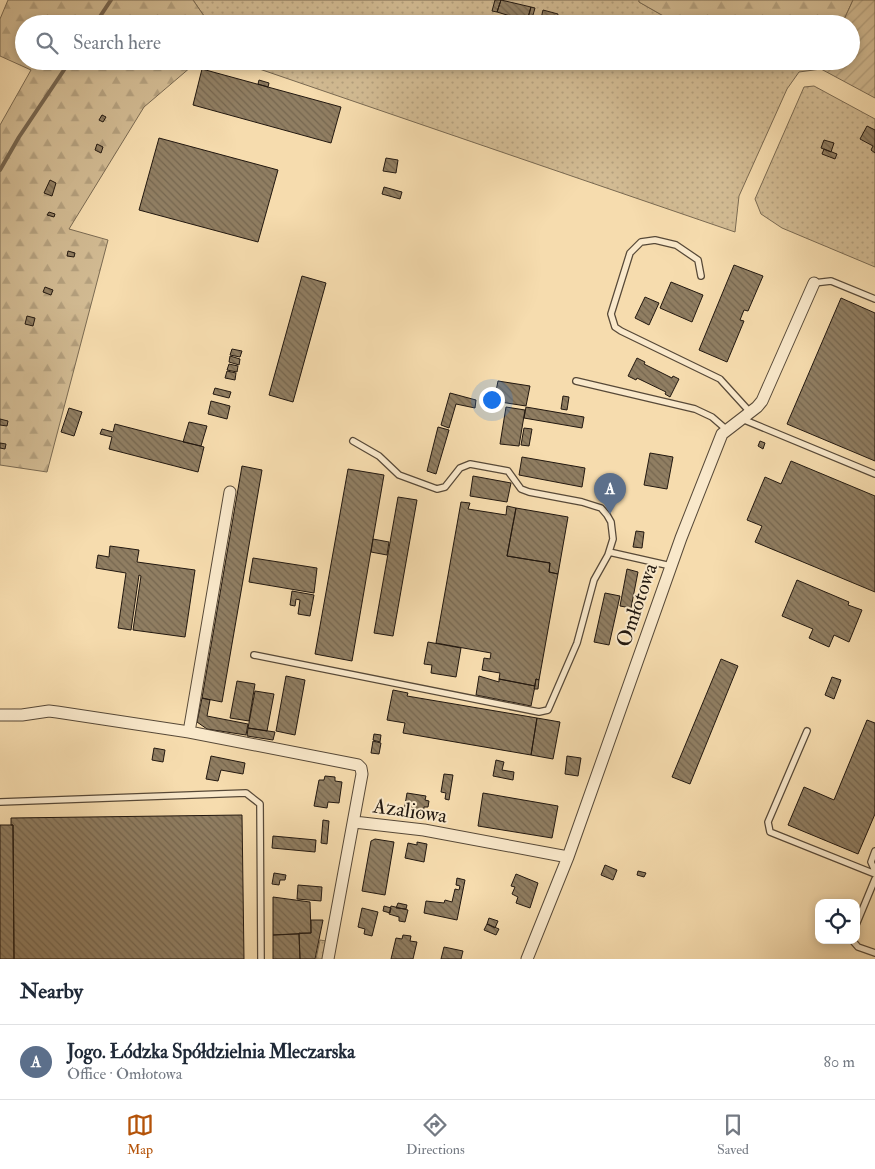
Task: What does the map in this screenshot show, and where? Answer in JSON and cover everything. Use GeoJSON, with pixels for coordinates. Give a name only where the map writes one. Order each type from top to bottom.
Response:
{"type":"FeatureCollection","features":[{"type":"Feature","properties":{"kind":"street","name":"Omłotowa"},"geometry":{"type":"LineString","coordinates":[[527,959],[568,857],[671,566],[722,434],[762,400],[814,283]]}},
{"type":"Feature","properties":{"kind":"street"},"geometry":{"type":"LineString","coordinates":[[189,732],[230,492]]}},
{"type":"Feature","properties":{"kind":"street"},"geometry":{"type":"LineString","coordinates":[[0,715],[57,712],[189,732],[358,765],[361,768],[362,774],[354,822]]}},
{"type":"Feature","properties":{"kind":"street","name":"Azaliowa"},"geometry":{"type":"LineString","coordinates":[[328,959],[354,822],[424,830],[568,857]]}},
{"type":"Feature","properties":{"kind":"lane"},"geometry":{"type":"LineString","coordinates":[[701,276],[698,260],[676,245],[655,240],[641,242],[630,253],[611,314],[616,327],[720,379],[746,415],[875,474]]}},
{"type":"Feature","properties":{"kind":"lane"},"geometry":{"type":"LineString","coordinates":[[814,283],[831,282],[875,299]]}},
{"type":"Feature","properties":{"kind":"lane"},"geometry":{"type":"LineString","coordinates":[[576,381],[695,409],[712,417],[727,430]]}},
{"type":"Feature","properties":{"kind":"lane"},"geometry":{"type":"LineString","coordinates":[[254,655],[539,712],[548,710],[572,655],[594,580],[609,552],[613,539],[611,522],[607,515],[600,508],[582,502],[521,489],[508,471],[470,464],[460,468],[445,487],[437,489],[399,475],[379,456],[353,441]]}},
{"type":"Feature","properties":{"kind":"lane"},"geometry":{"type":"LineString","coordinates":[[609,552],[671,566]]}},
{"type":"Feature","properties":{"kind":"lane"},"geometry":{"type":"LineString","coordinates":[[807,731],[768,822],[768,828],[770,832],[875,872]]}},
{"type":"Feature","properties":{"kind":"lane"},"geometry":{"type":"LineString","coordinates":[[0,802],[246,793],[260,804],[261,959]]}},
{"type":"Feature","properties":{"kind":"lane"},"geometry":{"type":"LineString","coordinates":[[875,851],[871,862],[875,872]]}},
{"type":"Feature","properties":{"kind":"lane"},"geometry":{"type":"LineString","coordinates":[[860,916],[875,880]]}},
{"type":"Feature","properties":{"kind":"lane"},"geometry":{"type":"LineString","coordinates":[[855,944],[858,947],[875,953]]}},
{"type":"Feature","properties":{"kind":"green space"},"geometry":{"type":"Polygon","coordinates":[[[8,0],[193,0],[203,15],[15,15],[15,63],[0,56],[0,19],[8,0]]]}},
{"type":"Feature","properties":{"kind":"green space"},"geometry":{"type":"Polygon","coordinates":[[[193,0],[639,0],[639,2],[662,15],[203,15],[193,0]]]}},
{"type":"Feature","properties":{"kind":"green space"},"geometry":{"type":"Polygon","coordinates":[[[639,0],[853,0],[846,15],[662,15],[639,2],[639,0]]]}},
{"type":"Feature","properties":{"kind":"green space"},"geometry":{"type":"Polygon","coordinates":[[[853,0],[875,0],[875,98],[823,70],[860,70],[860,15],[846,15],[853,0]]]}},
{"type":"Feature","properties":{"kind":"green space"},"geometry":{"type":"Polygon","coordinates":[[[31,70],[187,70],[144,107],[69,229],[108,240],[47,472],[0,465],[0,125],[31,70]]]}},
{"type":"Feature","properties":{"kind":"green space"},"geometry":{"type":"Polygon","coordinates":[[[262,70],[814,70],[799,72],[787,89],[739,196],[735,232],[262,70]]]}},
{"type":"Feature","properties":{"kind":"green space"},"geometry":{"type":"Polygon","coordinates":[[[814,86],[875,119],[875,267],[782,228],[761,214],[755,199],[804,87],[814,86]]]}},
{"type":"Feature","properties":{"kind":"green space"},"geometry":{"type":"Polygon","coordinates":[[[320,940],[326,941],[323,959],[316,959],[320,940]]]}},
{"type":"Feature","properties":{"kind":"building"},"geometry":{"type":"Polygon","coordinates":[[[495,0],[501,0],[497,12],[492,11],[495,0]]]}},
{"type":"Feature","properties":{"kind":"building"},"geometry":{"type":"Polygon","coordinates":[[[501,0],[531,7],[529,15],[507,15],[497,12],[501,0]]]}},
{"type":"Feature","properties":{"kind":"building"},"geometry":{"type":"Polygon","coordinates":[[[531,7],[535,8],[533,15],[529,15],[531,7]]]}},
{"type":"Feature","properties":{"kind":"building"},"geometry":{"type":"Polygon","coordinates":[[[543,10],[558,14],[558,15],[542,15],[543,10]]]}},
{"type":"Feature","properties":{"kind":"building"},"geometry":{"type":"Polygon","coordinates":[[[202,70],[206,70],[341,107],[331,143],[193,105],[202,70]]]}},
{"type":"Feature","properties":{"kind":"building"},"geometry":{"type":"Polygon","coordinates":[[[259,80],[269,83],[268,87],[258,84],[259,80]]]}},
{"type":"Feature","properties":{"kind":"building"},"geometry":{"type":"Polygon","coordinates":[[[102,115],[106,117],[103,122],[99,120],[102,115]]]}},
{"type":"Feature","properties":{"kind":"building"},"geometry":{"type":"Polygon","coordinates":[[[867,126],[875,130],[875,153],[871,150],[873,146],[860,139],[867,126]]]}},
{"type":"Feature","properties":{"kind":"building"},"geometry":{"type":"Polygon","coordinates":[[[159,138],[278,170],[258,242],[139,210],[159,138]]]}},
{"type":"Feature","properties":{"kind":"building"},"geometry":{"type":"Polygon","coordinates":[[[824,140],[834,143],[831,152],[821,148],[824,140]]]}},
{"type":"Feature","properties":{"kind":"building"},"geometry":{"type":"Polygon","coordinates":[[[97,144],[103,147],[101,153],[95,150],[97,144]]]}},
{"type":"Feature","properties":{"kind":"building"},"geometry":{"type":"Polygon","coordinates":[[[824,149],[837,154],[835,159],[822,154],[824,149]]]}},
{"type":"Feature","properties":{"kind":"building"},"geometry":{"type":"Polygon","coordinates":[[[386,158],[398,160],[396,173],[383,171],[386,158]]]}},
{"type":"Feature","properties":{"kind":"building"},"geometry":{"type":"Polygon","coordinates":[[[50,180],[56,183],[52,196],[44,193],[50,180]]]}},
{"type":"Feature","properties":{"kind":"building"},"geometry":{"type":"Polygon","coordinates":[[[384,187],[402,192],[400,199],[382,194],[384,187]]]}},
{"type":"Feature","properties":{"kind":"building"},"geometry":{"type":"Polygon","coordinates":[[[49,212],[55,214],[54,217],[47,215],[49,212]]]}},
{"type":"Feature","properties":{"kind":"building"},"geometry":{"type":"Polygon","coordinates":[[[68,251],[75,253],[74,257],[67,256],[68,251]]]}},
{"type":"Feature","properties":{"kind":"building"},"geometry":{"type":"Polygon","coordinates":[[[734,265],[763,276],[748,311],[744,310],[740,320],[744,321],[727,362],[699,350],[734,265]]]}},
{"type":"Feature","properties":{"kind":"building"},"geometry":{"type":"Polygon","coordinates":[[[302,276],[326,283],[293,402],[269,395],[302,276]]]}},
{"type":"Feature","properties":{"kind":"building"},"geometry":{"type":"Polygon","coordinates":[[[671,282],[703,295],[692,322],[660,308],[671,282]]]}},
{"type":"Feature","properties":{"kind":"building"},"geometry":{"type":"Polygon","coordinates":[[[45,287],[53,290],[51,295],[43,292],[45,287]]]}},
{"type":"Feature","properties":{"kind":"building"},"geometry":{"type":"Polygon","coordinates":[[[645,297],[659,303],[649,325],[635,318],[645,297]]]}},
{"type":"Feature","properties":{"kind":"building"},"geometry":{"type":"Polygon","coordinates":[[[841,298],[875,313],[875,461],[787,424],[841,298]]]}},
{"type":"Feature","properties":{"kind":"building"},"geometry":{"type":"Polygon","coordinates":[[[27,316],[35,318],[33,326],[25,324],[27,316]]]}},
{"type":"Feature","properties":{"kind":"building"},"geometry":{"type":"Polygon","coordinates":[[[232,349],[242,351],[240,357],[230,355],[232,349]]]}},
{"type":"Feature","properties":{"kind":"building"},"geometry":{"type":"Polygon","coordinates":[[[230,356],[240,359],[239,365],[229,362],[230,356]]]}},
{"type":"Feature","properties":{"kind":"building"},"geometry":{"type":"Polygon","coordinates":[[[637,358],[645,362],[644,364],[672,378],[673,376],[679,379],[670,397],[665,394],[666,392],[637,378],[636,380],[628,376],[637,358]]]}},
{"type":"Feature","properties":{"kind":"building"},"geometry":{"type":"Polygon","coordinates":[[[229,364],[238,366],[237,372],[227,370],[229,364]]]}},
{"type":"Feature","properties":{"kind":"building"},"geometry":{"type":"Polygon","coordinates":[[[227,371],[236,373],[235,380],[225,378],[227,371]]]}},
{"type":"Feature","properties":{"kind":"building"},"geometry":{"type":"Polygon","coordinates":[[[498,381],[530,386],[526,406],[494,401],[498,381]]]}},
{"type":"Feature","properties":{"kind":"building"},"geometry":{"type":"Polygon","coordinates":[[[215,388],[231,392],[229,398],[213,394],[215,388]]]}},
{"type":"Feature","properties":{"kind":"building"},"geometry":{"type":"Polygon","coordinates":[[[450,393],[476,400],[475,408],[456,404],[449,428],[441,425],[450,393]]]}},
{"type":"Feature","properties":{"kind":"building"},"geometry":{"type":"Polygon","coordinates":[[[563,396],[569,397],[567,410],[561,409],[563,396]]]}},
{"type":"Feature","properties":{"kind":"building"},"geometry":{"type":"Polygon","coordinates":[[[211,401],[230,406],[227,419],[208,414],[211,401]]]}},
{"type":"Feature","properties":{"kind":"building"},"geometry":{"type":"Polygon","coordinates":[[[506,407],[525,410],[519,446],[500,444],[506,407]]]}},
{"type":"Feature","properties":{"kind":"building"},"geometry":{"type":"Polygon","coordinates":[[[526,407],[584,417],[582,428],[524,418],[526,407]]]}},
{"type":"Feature","properties":{"kind":"building"},"geometry":{"type":"Polygon","coordinates":[[[69,408],[82,412],[74,436],[61,432],[69,408]]]}},
{"type":"Feature","properties":{"kind":"building"},"geometry":{"type":"Polygon","coordinates":[[[0,419],[8,421],[7,426],[0,425],[0,419]]]}},
{"type":"Feature","properties":{"kind":"building"},"geometry":{"type":"Polygon","coordinates":[[[189,422],[207,426],[201,446],[183,442],[189,422]]]}},
{"type":"Feature","properties":{"kind":"building"},"geometry":{"type":"Polygon","coordinates":[[[115,424],[204,447],[198,472],[109,449],[112,437],[100,434],[102,429],[113,432],[115,424]]]}},
{"type":"Feature","properties":{"kind":"building"},"geometry":{"type":"Polygon","coordinates":[[[438,427],[449,430],[436,474],[427,471],[438,427]]]}},
{"type":"Feature","properties":{"kind":"building"},"geometry":{"type":"Polygon","coordinates":[[[524,428],[532,429],[529,446],[521,445],[524,428]]]}},
{"type":"Feature","properties":{"kind":"building"},"geometry":{"type":"Polygon","coordinates":[[[760,441],[765,443],[763,449],[758,446],[760,441]]]}},
{"type":"Feature","properties":{"kind":"building"},"geometry":{"type":"Polygon","coordinates":[[[0,443],[6,444],[5,449],[0,448],[0,443]]]}},
{"type":"Feature","properties":{"kind":"building"},"geometry":{"type":"Polygon","coordinates":[[[650,453],[673,457],[667,489],[644,485],[650,453]]]}},
{"type":"Feature","properties":{"kind":"building"},"geometry":{"type":"Polygon","coordinates":[[[522,457],[585,468],[582,487],[519,475],[522,457]]]}},
{"type":"Feature","properties":{"kind":"building"},"geometry":{"type":"Polygon","coordinates":[[[791,461],[875,496],[875,592],[755,542],[762,526],[747,520],[765,477],[781,484],[791,461]]]}},
{"type":"Feature","properties":{"kind":"building"},"geometry":{"type":"Polygon","coordinates":[[[242,466],[262,470],[222,702],[202,698],[242,466]]]}},
{"type":"Feature","properties":{"kind":"building"},"geometry":{"type":"Polygon","coordinates":[[[348,469],[384,475],[352,661],[315,654],[348,469]]]}},
{"type":"Feature","properties":{"kind":"building"},"geometry":{"type":"Polygon","coordinates":[[[473,476],[511,483],[507,502],[470,496],[473,476]]]}},
{"type":"Feature","properties":{"kind":"building"},"geometry":{"type":"Polygon","coordinates":[[[398,497],[417,500],[393,636],[374,633],[398,497]]]}},
{"type":"Feature","properties":{"kind":"building"},"geometry":{"type":"Polygon","coordinates":[[[461,502],[470,503],[468,509],[506,515],[507,506],[516,508],[507,556],[550,563],[549,572],[558,574],[539,680],[536,679],[535,686],[499,679],[500,673],[482,670],[484,658],[490,659],[491,653],[436,643],[461,502]]]}},
{"type":"Feature","properties":{"kind":"building"},"geometry":{"type":"Polygon","coordinates":[[[516,508],[568,517],[558,574],[549,572],[550,563],[507,556],[516,508]]]}},
{"type":"Feature","properties":{"kind":"building"},"geometry":{"type":"Polygon","coordinates":[[[636,531],[644,532],[642,548],[633,547],[636,531]]]}},
{"type":"Feature","properties":{"kind":"building"},"geometry":{"type":"Polygon","coordinates":[[[373,539],[389,542],[387,555],[371,552],[373,539]]]}},
{"type":"Feature","properties":{"kind":"building"},"geometry":{"type":"Polygon","coordinates":[[[110,546],[139,550],[137,562],[195,570],[185,637],[133,630],[141,576],[139,575],[131,630],[118,628],[126,573],[96,568],[98,555],[109,557],[110,546]]]}},
{"type":"Feature","properties":{"kind":"building"},"geometry":{"type":"Polygon","coordinates":[[[253,558],[317,568],[314,593],[249,582],[253,558]]]}},
{"type":"Feature","properties":{"kind":"building"},"geometry":{"type":"Polygon","coordinates":[[[627,569],[638,572],[631,608],[620,606],[627,569]]]}},
{"type":"Feature","properties":{"kind":"building"},"geometry":{"type":"Polygon","coordinates":[[[797,580],[849,602],[848,605],[862,610],[849,642],[834,635],[829,647],[809,638],[813,629],[782,616],[797,580]]]}},
{"type":"Feature","properties":{"kind":"building"},"geometry":{"type":"Polygon","coordinates":[[[292,591],[314,595],[310,616],[298,614],[300,600],[296,599],[295,606],[290,605],[292,591]]]}},
{"type":"Feature","properties":{"kind":"building"},"geometry":{"type":"Polygon","coordinates":[[[605,593],[620,596],[609,645],[594,642],[605,593]]]}},
{"type":"Feature","properties":{"kind":"building"},"geometry":{"type":"Polygon","coordinates":[[[428,642],[461,648],[456,677],[431,673],[432,665],[424,664],[428,642]]]}},
{"type":"Feature","properties":{"kind":"building"},"geometry":{"type":"Polygon","coordinates":[[[721,659],[738,666],[690,784],[672,777],[721,659]]]}},
{"type":"Feature","properties":{"kind":"building"},"geometry":{"type":"Polygon","coordinates":[[[286,676],[305,680],[295,735],[276,731],[286,676]]]}},
{"type":"Feature","properties":{"kind":"building"},"geometry":{"type":"Polygon","coordinates":[[[479,676],[499,682],[499,679],[535,686],[531,706],[476,695],[479,676]]]}},
{"type":"Feature","properties":{"kind":"building"},"geometry":{"type":"Polygon","coordinates":[[[832,677],[841,680],[834,699],[825,695],[832,677]]]}},
{"type":"Feature","properties":{"kind":"building"},"geometry":{"type":"Polygon","coordinates":[[[536,679],[539,680],[538,689],[534,689],[536,679]]]}},
{"type":"Feature","properties":{"kind":"building"},"geometry":{"type":"Polygon","coordinates":[[[237,681],[255,684],[249,721],[230,718],[237,681]]]}},
{"type":"Feature","properties":{"kind":"building"},"geometry":{"type":"Polygon","coordinates":[[[393,690],[408,693],[407,696],[537,718],[531,755],[403,733],[405,723],[387,720],[393,690]]]}},
{"type":"Feature","properties":{"kind":"building"},"geometry":{"type":"Polygon","coordinates":[[[255,691],[274,694],[267,731],[248,728],[255,691]]]}},
{"type":"Feature","properties":{"kind":"building"},"geometry":{"type":"Polygon","coordinates":[[[202,698],[210,700],[207,716],[248,724],[246,735],[207,729],[197,722],[202,698]]]}},
{"type":"Feature","properties":{"kind":"building"},"geometry":{"type":"Polygon","coordinates":[[[537,718],[560,722],[553,759],[531,755],[537,718]]]}},
{"type":"Feature","properties":{"kind":"building"},"geometry":{"type":"Polygon","coordinates":[[[867,720],[875,723],[875,814],[858,854],[788,825],[804,787],[834,800],[867,720]]]}},
{"type":"Feature","properties":{"kind":"building"},"geometry":{"type":"Polygon","coordinates":[[[248,728],[275,732],[273,740],[247,736],[248,728]]]}},
{"type":"Feature","properties":{"kind":"building"},"geometry":{"type":"Polygon","coordinates":[[[374,734],[381,735],[380,742],[373,740],[374,734]]]}},
{"type":"Feature","properties":{"kind":"building"},"geometry":{"type":"Polygon","coordinates":[[[373,741],[381,743],[379,754],[371,753],[373,741]]]}},
{"type":"Feature","properties":{"kind":"building"},"geometry":{"type":"Polygon","coordinates":[[[154,748],[165,750],[163,762],[152,760],[154,748]]]}},
{"type":"Feature","properties":{"kind":"building"},"geometry":{"type":"Polygon","coordinates":[[[211,756],[245,763],[243,774],[221,770],[218,781],[206,779],[211,756]]]}},
{"type":"Feature","properties":{"kind":"building"},"geometry":{"type":"Polygon","coordinates":[[[567,756],[581,758],[578,776],[565,774],[567,756]]]}},
{"type":"Feature","properties":{"kind":"building"},"geometry":{"type":"Polygon","coordinates":[[[496,760],[504,762],[502,770],[514,772],[513,780],[493,776],[496,760]]]}},
{"type":"Feature","properties":{"kind":"building"},"geometry":{"type":"Polygon","coordinates":[[[444,774],[453,775],[449,800],[445,799],[446,793],[441,792],[444,774]]]}},
{"type":"Feature","properties":{"kind":"building"},"geometry":{"type":"Polygon","coordinates":[[[325,776],[335,777],[335,781],[342,782],[339,803],[328,802],[327,808],[314,806],[319,780],[324,780],[325,776]]]}},
{"type":"Feature","properties":{"kind":"building"},"geometry":{"type":"Polygon","coordinates":[[[407,793],[426,796],[425,800],[429,801],[428,807],[424,807],[423,815],[417,814],[416,819],[401,816],[402,811],[404,811],[407,793]]]}},
{"type":"Feature","properties":{"kind":"building"},"geometry":{"type":"Polygon","coordinates":[[[483,793],[558,806],[552,838],[478,826],[483,793]]]}},
{"type":"Feature","properties":{"kind":"building"},"geometry":{"type":"Polygon","coordinates":[[[242,815],[244,959],[14,959],[13,825],[11,825],[11,818],[242,815]]]}},
{"type":"Feature","properties":{"kind":"building"},"geometry":{"type":"Polygon","coordinates":[[[323,820],[329,821],[327,844],[321,843],[323,820]]]}},
{"type":"Feature","properties":{"kind":"building"},"geometry":{"type":"Polygon","coordinates":[[[0,825],[13,825],[14,959],[0,959],[0,825]]]}},
{"type":"Feature","properties":{"kind":"building"},"geometry":{"type":"Polygon","coordinates":[[[273,836],[316,840],[315,852],[272,848],[273,836]]]}},
{"type":"Feature","properties":{"kind":"building"},"geometry":{"type":"Polygon","coordinates":[[[375,839],[394,842],[385,895],[362,891],[371,841],[375,839]]]}},
{"type":"Feature","properties":{"kind":"building"},"geometry":{"type":"Polygon","coordinates":[[[417,842],[427,844],[424,862],[405,858],[408,843],[417,845],[417,842]]]}},
{"type":"Feature","properties":{"kind":"building"},"geometry":{"type":"Polygon","coordinates":[[[605,865],[617,870],[613,880],[601,875],[605,865]]]}},
{"type":"Feature","properties":{"kind":"building"},"geometry":{"type":"Polygon","coordinates":[[[638,871],[646,873],[644,877],[637,875],[638,871]]]}},
{"type":"Feature","properties":{"kind":"building"},"geometry":{"type":"Polygon","coordinates":[[[274,873],[286,875],[285,880],[280,880],[279,885],[272,884],[274,873]]]}},
{"type":"Feature","properties":{"kind":"building"},"geometry":{"type":"Polygon","coordinates":[[[516,874],[538,883],[530,908],[516,903],[518,897],[512,894],[515,887],[511,886],[516,874]]]}},
{"type":"Feature","properties":{"kind":"building"},"geometry":{"type":"Polygon","coordinates":[[[457,878],[465,880],[457,920],[424,913],[426,901],[444,903],[445,900],[452,902],[455,889],[459,890],[460,886],[456,885],[457,878]]]}},
{"type":"Feature","properties":{"kind":"building"},"geometry":{"type":"Polygon","coordinates":[[[298,885],[322,887],[321,901],[297,899],[298,885]]]}},
{"type":"Feature","properties":{"kind":"building"},"geometry":{"type":"Polygon","coordinates":[[[273,897],[310,902],[311,933],[273,935],[273,897]]]}},
{"type":"Feature","properties":{"kind":"building"},"geometry":{"type":"Polygon","coordinates":[[[398,903],[407,905],[406,909],[396,908],[398,903]]]}},
{"type":"Feature","properties":{"kind":"building"},"geometry":{"type":"Polygon","coordinates":[[[384,906],[391,908],[390,913],[383,911],[384,906]]]}},
{"type":"Feature","properties":{"kind":"building"},"geometry":{"type":"Polygon","coordinates":[[[391,906],[408,910],[405,922],[399,921],[399,917],[389,914],[391,906]]]}},
{"type":"Feature","properties":{"kind":"building"},"geometry":{"type":"Polygon","coordinates":[[[362,908],[378,912],[372,936],[364,934],[365,929],[358,927],[362,908]]]}},
{"type":"Feature","properties":{"kind":"building"},"geometry":{"type":"Polygon","coordinates":[[[489,918],[498,921],[495,928],[487,924],[489,918]]]}},
{"type":"Feature","properties":{"kind":"building"},"geometry":{"type":"Polygon","coordinates":[[[311,920],[323,920],[315,959],[300,959],[299,933],[311,933],[311,920]]]}},
{"type":"Feature","properties":{"kind":"building"},"geometry":{"type":"Polygon","coordinates":[[[487,924],[499,929],[496,935],[484,930],[487,924]]]}},
{"type":"Feature","properties":{"kind":"building"},"geometry":{"type":"Polygon","coordinates":[[[299,934],[300,959],[273,959],[273,935],[299,934]]]}},
{"type":"Feature","properties":{"kind":"building"},"geometry":{"type":"Polygon","coordinates":[[[403,935],[411,936],[410,941],[417,942],[413,959],[391,959],[396,938],[402,939],[403,935]]]}},
{"type":"Feature","properties":{"kind":"building"},"geometry":{"type":"Polygon","coordinates":[[[444,947],[463,951],[461,959],[441,959],[444,947]]]}},
{"type":"Feature","properties":{"kind":"waterway"},"geometry":{"type":"LineString","coordinates":[[101,15],[111,0]]}},
{"type":"Feature","properties":{"kind":"waterway"},"geometry":{"type":"LineString","coordinates":[[0,170],[19,137],[64,70]]}},
{"type":"Feature","properties":{"kind":"place","name":"Jogo. Łódzka Spółdzielnia Mleczarska"},"geometry":{"type":"Point","coordinates":[610,514]}}]}
